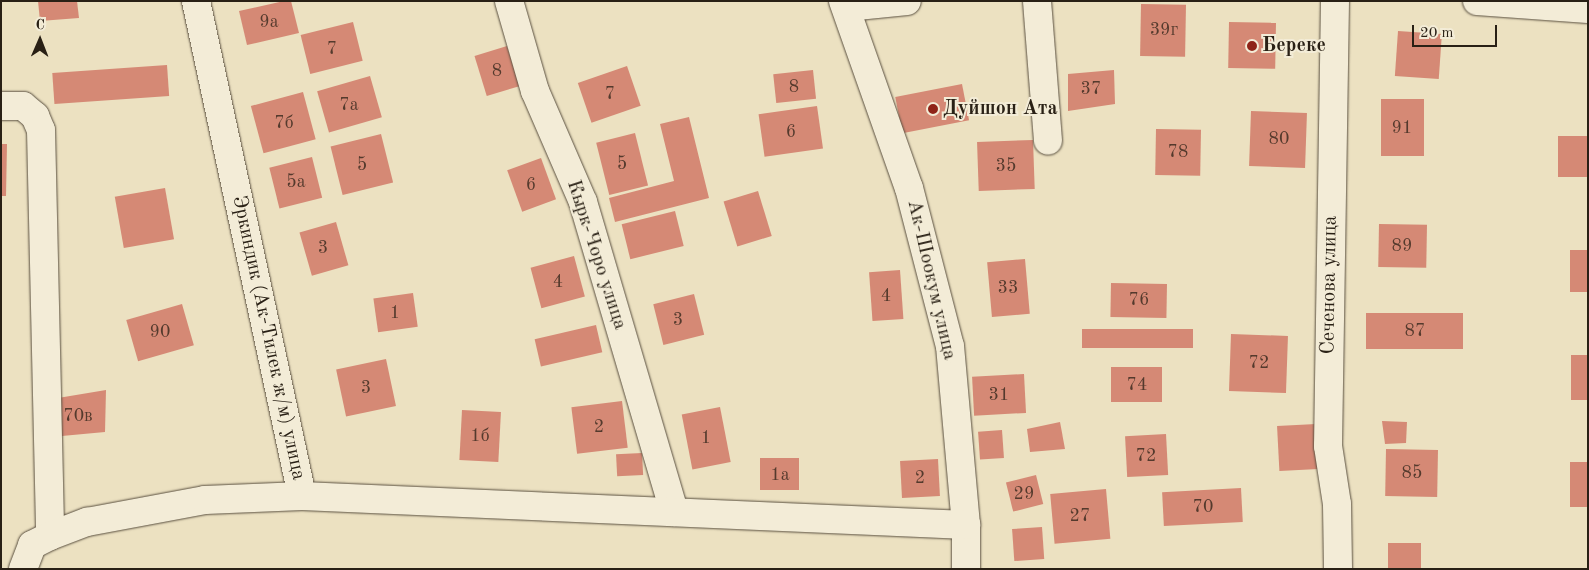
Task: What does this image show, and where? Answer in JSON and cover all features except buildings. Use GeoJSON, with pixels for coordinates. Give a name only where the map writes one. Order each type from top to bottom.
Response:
{"type":"FeatureCollection","features":[{"type":"Feature","properties":{"kind":"street","name":"Эркиндик (Ак-Тилек ж/м) улица"},"geometry":{"type":"LineString","coordinates":[[23,569],[32,545],[87,522],[205,500],[302,496],[196,1]]}},
{"type":"Feature","properties":{"kind":"street","name":"Кырк-Чоро улица"},"geometry":{"type":"LineString","coordinates":[[509,1],[535,90],[583,202],[674,512]]}},
{"type":"Feature","properties":{"kind":"street"},"geometry":{"type":"LineString","coordinates":[[845,4],[906,1]]}},
{"type":"Feature","properties":{"kind":"street"},"geometry":{"type":"LineString","coordinates":[[1037,1],[1048,141]]}},
{"type":"Feature","properties":{"kind":"street","name":"Сеченова улица"},"geometry":{"type":"LineString","coordinates":[[1335,1],[1328,446],[1337,504],[1338,569]]}},
{"type":"Feature","properties":{"kind":"street"},"geometry":{"type":"LineString","coordinates":[[1477,1],[1588,9]]}},
{"type":"Feature","properties":{"kind":"street","name":"Ак-Шоокум улица"},"geometry":{"type":"LineString","coordinates":[[845,4],[909,188],[950,346],[966,525],[966,569]]}},
{"type":"Feature","properties":{"kind":"street"},"geometry":{"type":"LineString","coordinates":[[1,106],[23,106],[35,116],[41,130],[50,536]]}},
{"type":"Feature","properties":{"kind":"street"},"geometry":{"type":"LineString","coordinates":[[302,496],[966,525]]}},
{"type":"Feature","properties":{"kind":"place","name":"Береке"},"geometry":{"type":"Point","coordinates":[1252,46]}},
{"type":"Feature","properties":{"kind":"place","name":"Дуйшон Ата"},"geometry":{"type":"Point","coordinates":[933,109]}}]}
